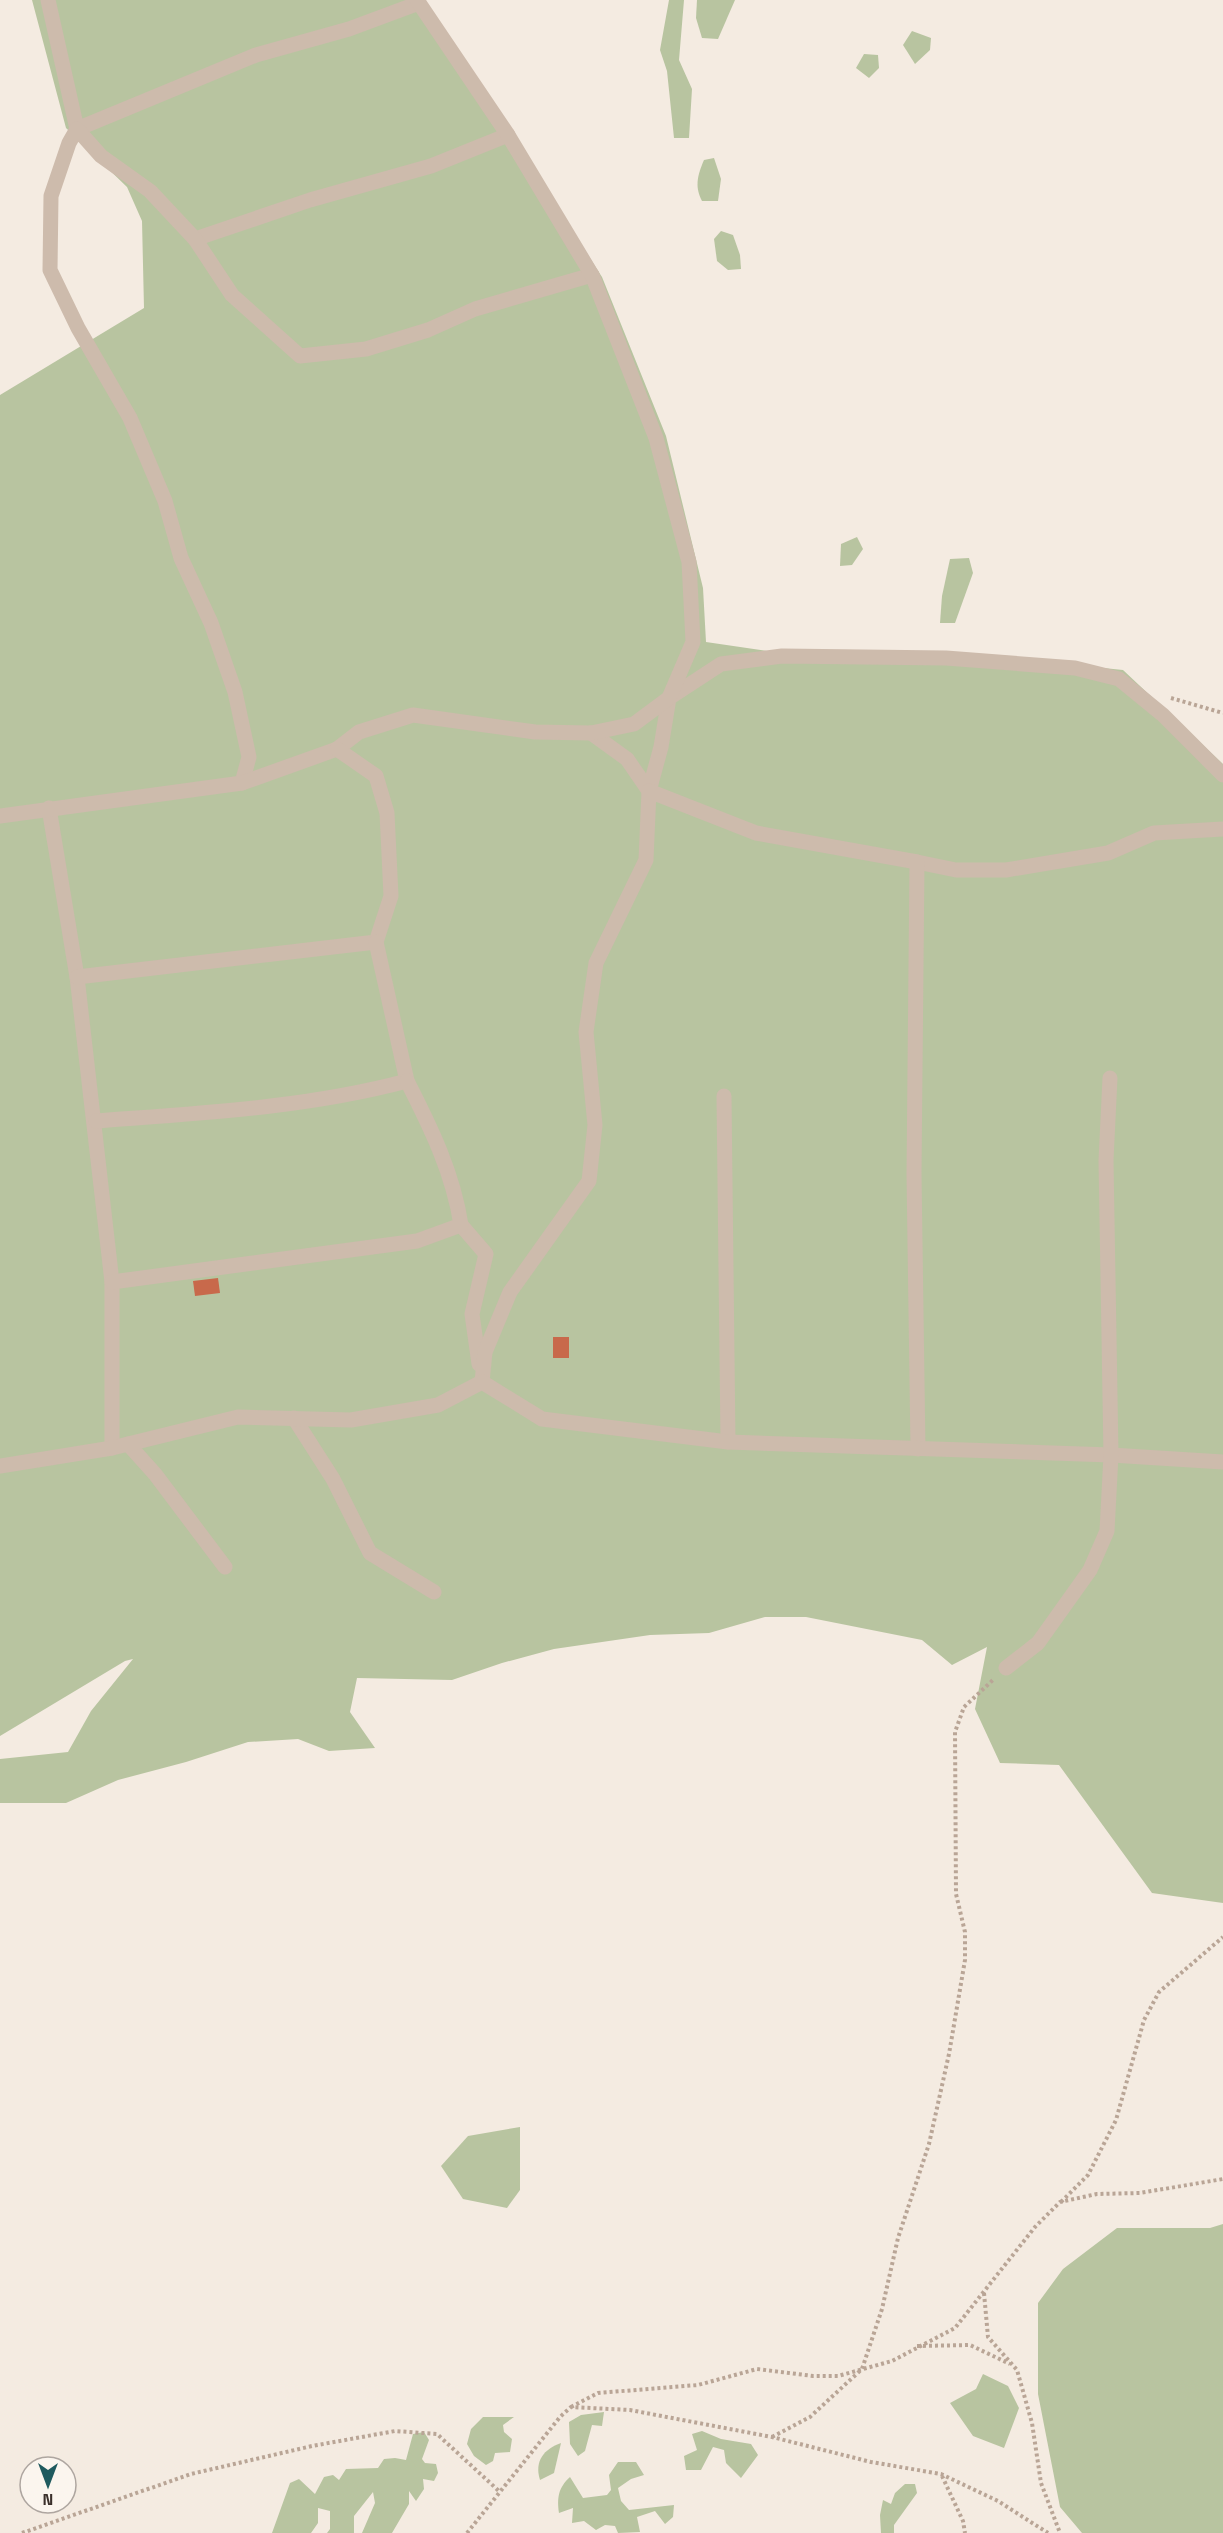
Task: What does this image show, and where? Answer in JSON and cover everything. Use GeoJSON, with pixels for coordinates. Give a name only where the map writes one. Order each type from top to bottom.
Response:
{"type":"FeatureCollection","features":[{"type":"Feature","properties":{"kind":"lane"},"geometry":{"type":"LineString","coordinates":[[48,0],[77,129],[101,156],[150,191],[195,239],[232,295],[300,356],[366,349],[428,330],[475,309],[592,275]]}},
{"type":"Feature","properties":{"kind":"lane"},"geometry":{"type":"LineString","coordinates":[[242,783],[249,757],[235,692],[211,623],[181,558],[165,501],[130,418],[78,328],[50,270],[51,196],[69,143],[77,129],[256,55],[349,29],[418,2],[508,135],[592,275],[656,438],[689,562],[693,642],[669,698],[661,747],[649,790],[646,860],[596,963],[586,1032],[595,1125],[589,1181],[510,1292],[485,1352],[482,1382]]}},
{"type":"Feature","properties":{"kind":"lane"},"geometry":{"type":"LineString","coordinates":[[195,239],[309,200],[431,166],[508,135]]}},
{"type":"Feature","properties":{"kind":"lane"},"geometry":{"type":"LineString","coordinates":[[0,816],[242,783],[337,749],[359,732],[413,715],[535,732],[591,733],[634,724],[721,664],[782,656],[946,658],[1075,668],[1119,678],[1163,715],[1223,775]]}},
{"type":"Feature","properties":{"kind":"lane"},"geometry":{"type":"LineString","coordinates":[[591,733],[627,759],[649,790],[756,833],[956,870],[1006,870],[1108,853],[1154,833],[1223,829]]}},
{"type":"Feature","properties":{"kind":"lane"},"geometry":{"type":"LineString","coordinates":[[337,749],[376,776],[387,813],[391,896],[376,942],[407,1081],[437,1142],[455,1190],[461,1225],[486,1254],[472,1314],[482,1382],[542,1419],[728,1442],[1111,1455],[1223,1462]]}},
{"type":"Feature","properties":{"kind":"lane"},"geometry":{"type":"LineString","coordinates":[[49,808],[77,977],[96,1120],[112,1282],[112,1448]]}},
{"type":"Feature","properties":{"kind":"lane"},"geometry":{"type":"LineString","coordinates":[[917,862],[914,1174],[918,1449]]}},
{"type":"Feature","properties":{"kind":"lane"},"geometry":{"type":"LineString","coordinates":[[77,977],[376,942]]}},
{"type":"Feature","properties":{"kind":"lane"},"geometry":{"type":"LineString","coordinates":[[1006,1668],[1038,1643],[1090,1570],[1107,1531],[1111,1455],[1106,1160],[1110,1078]]}},
{"type":"Feature","properties":{"kind":"lane"},"geometry":{"type":"LineString","coordinates":[[96,1120],[280,1107],[356,1094],[407,1081]]}},
{"type":"Feature","properties":{"kind":"lane"},"geometry":{"type":"LineString","coordinates":[[724,1096],[728,1442]]}},
{"type":"Feature","properties":{"kind":"lane"},"geometry":{"type":"LineString","coordinates":[[112,1282],[417,1241],[461,1225]]}},
{"type":"Feature","properties":{"kind":"lane"},"geometry":{"type":"LineString","coordinates":[[0,1466],[112,1448],[238,1417],[351,1420],[438,1405],[482,1382]]}},
{"type":"Feature","properties":{"kind":"lane"},"geometry":{"type":"LineString","coordinates":[[294,1418],[333,1479],[370,1553],[434,1592]]}},
{"type":"Feature","properties":{"kind":"lane"},"geometry":{"type":"LineString","coordinates":[[128,1444],[155,1474],[225,1567]]}},
{"type":"Feature","properties":{"kind":"path"},"geometry":{"type":"LineString","coordinates":[[772,2437],[810,2417],[862,2369],[882,2309],[898,2238],[929,2144],[949,2054],[965,1960],[965,1932],[956,1894],[955,1732],[964,1707],[1006,1668]]}},
{"type":"Feature","properties":{"kind":"path"},"geometry":{"type":"LineString","coordinates":[[467,2533],[571,2407],[598,2393],[698,2385],[757,2368],[813,2376],[838,2376],[892,2361],[955,2328],[1035,2227],[1088,2175],[1116,2120],[1144,2020],[1159,1992],[1223,1937]]}},
{"type":"Feature","properties":{"kind":"path"},"geometry":{"type":"LineString","coordinates":[[1060,2202],[1097,2194],[1140,2193],[1223,2179]]}},
{"type":"Feature","properties":{"kind":"path"},"geometry":{"type":"LineString","coordinates":[[984,2293],[988,2337],[1017,2370],[1032,2423],[1041,2483],[1060,2533]]}},
{"type":"Feature","properties":{"kind":"path"},"geometry":{"type":"LineString","coordinates":[[917,2346],[970,2345],[1014,2366]]}},
{"type":"Feature","properties":{"kind":"path"},"geometry":{"type":"LineString","coordinates":[[571,2407],[630,2410],[772,2437],[871,2462],[941,2474],[998,2501],[1048,2533]]}},
{"type":"Feature","properties":{"kind":"path"},"geometry":{"type":"LineString","coordinates":[[22,2533],[191,2474],[312,2446],[395,2431],[437,2434],[500,2492]]}},
{"type":"Feature","properties":{"kind":"path"},"geometry":{"type":"LineString","coordinates":[[941,2474],[963,2521],[965,2533]]}},
{"type":"Feature","properties":{"kind":"green space"},"geometry":{"type":"Polygon","coordinates":[[[32,0],[425,0],[602,277],[666,436],[703,588],[706,642],[780,653],[957,653],[1123,670],[1223,764],[1223,1903],[1152,1893],[1059,1765],[1000,1763],[975,1709],[987,1647],[952,1665],[922,1640],[806,1617],[765,1617],[709,1633],[650,1635],[554,1649],[452,1680],[357,1678],[350,1712],[375,1748],[329,1751],[298,1739],[248,1742],[186,1762],[118,1780],[66,1803],[0,1803],[0,1759],[68,1752],[91,1711],[133,1659],[125,1661],[0,1736],[0,395],[144,308],[142,221],[127,187],[66,128],[32,0]]]}},
{"type":"Feature","properties":{"kind":"green space"},"geometry":{"type":"Polygon","coordinates":[[[669,0],[684,0],[679,60],[692,89],[689,138],[674,138],[667,71],[660,50],[669,0]]]}},
{"type":"Feature","properties":{"kind":"green space"},"geometry":{"type":"Polygon","coordinates":[[[697,0],[735,0],[718,39],[702,38],[696,18],[697,0]]]}},
{"type":"Feature","properties":{"kind":"green space"},"geometry":{"type":"Polygon","coordinates":[[[912,31],[931,38],[930,50],[915,64],[903,45],[912,31]]]}},
{"type":"Feature","properties":{"kind":"green space"},"geometry":{"type":"Polygon","coordinates":[[[864,54],[878,55],[879,68],[869,78],[856,68],[864,54]]]}},
{"type":"Feature","properties":{"kind":"green space"},"geometry":{"type":"Polygon","coordinates":[[[714,158],[721,179],[718,201],[702,201],[698,190],[699,175],[704,160],[714,158]]]}},
{"type":"Feature","properties":{"kind":"green space"},"geometry":{"type":"Polygon","coordinates":[[[721,231],[733,235],[740,255],[741,269],[728,270],[717,261],[714,239],[721,231]]]}},
{"type":"Feature","properties":{"kind":"green space"},"geometry":{"type":"Polygon","coordinates":[[[857,537],[863,549],[852,565],[840,566],[841,544],[857,537]]]}},
{"type":"Feature","properties":{"kind":"green space"},"geometry":{"type":"Polygon","coordinates":[[[969,558],[973,573],[955,623],[940,623],[942,596],[950,559],[969,558]]]}},
{"type":"Feature","properties":{"kind":"green space"},"geometry":{"type":"Polygon","coordinates":[[[520,2127],[520,2190],[507,2208],[463,2199],[441,2166],[468,2136],[520,2127]]]}},
{"type":"Feature","properties":{"kind":"green space"},"geometry":{"type":"Polygon","coordinates":[[[1223,2224],[1223,2533],[1082,2533],[1060,2507],[1038,2394],[1038,2303],[1063,2269],[1117,2228],[1210,2228],[1223,2224]]]}},
{"type":"Feature","properties":{"kind":"green space"},"geometry":{"type":"Polygon","coordinates":[[[983,2374],[1008,2386],[1019,2408],[1004,2448],[973,2436],[950,2403],[976,2389],[983,2374]]]}},
{"type":"Feature","properties":{"kind":"green space"},"geometry":{"type":"Polygon","coordinates":[[[604,2412],[602,2426],[592,2425],[585,2451],[578,2456],[570,2444],[569,2422],[581,2415],[604,2412]]]}},
{"type":"Feature","properties":{"kind":"green space"},"geometry":{"type":"Polygon","coordinates":[[[483,2417],[514,2417],[503,2425],[504,2432],[512,2439],[510,2452],[495,2453],[493,2461],[486,2465],[474,2456],[467,2444],[471,2429],[483,2417]]]}},
{"type":"Feature","properties":{"kind":"green space"},"geometry":{"type":"Polygon","coordinates":[[[702,2431],[721,2439],[751,2444],[758,2455],[741,2478],[726,2463],[724,2450],[713,2447],[701,2470],[686,2470],[684,2456],[697,2450],[692,2434],[702,2431]]]}},
{"type":"Feature","properties":{"kind":"green space"},"geometry":{"type":"Polygon","coordinates":[[[424,2432],[429,2440],[422,2459],[425,2463],[436,2464],[438,2473],[434,2481],[423,2479],[424,2489],[416,2501],[409,2491],[409,2504],[392,2533],[362,2533],[375,2503],[373,2492],[354,2516],[354,2533],[327,2533],[330,2529],[330,2511],[318,2508],[318,2523],[311,2533],[272,2533],[290,2483],[299,2479],[315,2494],[324,2477],[333,2475],[339,2480],[346,2469],[378,2468],[384,2459],[406,2460],[413,2434],[424,2432]]]}},
{"type":"Feature","properties":{"kind":"green space"},"geometry":{"type":"Polygon","coordinates":[[[561,2443],[554,2473],[540,2480],[538,2467],[542,2457],[545,2452],[561,2443]]]}},
{"type":"Feature","properties":{"kind":"green space"},"geometry":{"type":"Polygon","coordinates":[[[618,2462],[636,2462],[644,2475],[631,2479],[618,2488],[621,2501],[629,2510],[674,2505],[673,2517],[665,2524],[655,2511],[637,2517],[640,2532],[618,2533],[615,2526],[605,2525],[596,2530],[584,2521],[572,2523],[573,2508],[559,2513],[559,2494],[570,2477],[583,2498],[607,2495],[611,2490],[609,2475],[618,2462]]]}},
{"type":"Feature","properties":{"kind":"green space"},"geometry":{"type":"Polygon","coordinates":[[[905,2484],[915,2484],[917,2493],[894,2525],[894,2533],[881,2533],[880,2515],[883,2500],[891,2504],[895,2493],[905,2484]]]}},
{"type":"Feature","properties":{"kind":"building"},"geometry":{"type":"Polygon","coordinates":[[[218,1278],[220,1293],[195,1296],[193,1281],[218,1278]]]}},
{"type":"Feature","properties":{"kind":"building"},"geometry":{"type":"Polygon","coordinates":[[[553,1337],[569,1337],[569,1358],[553,1358],[553,1337]]]}}]}
